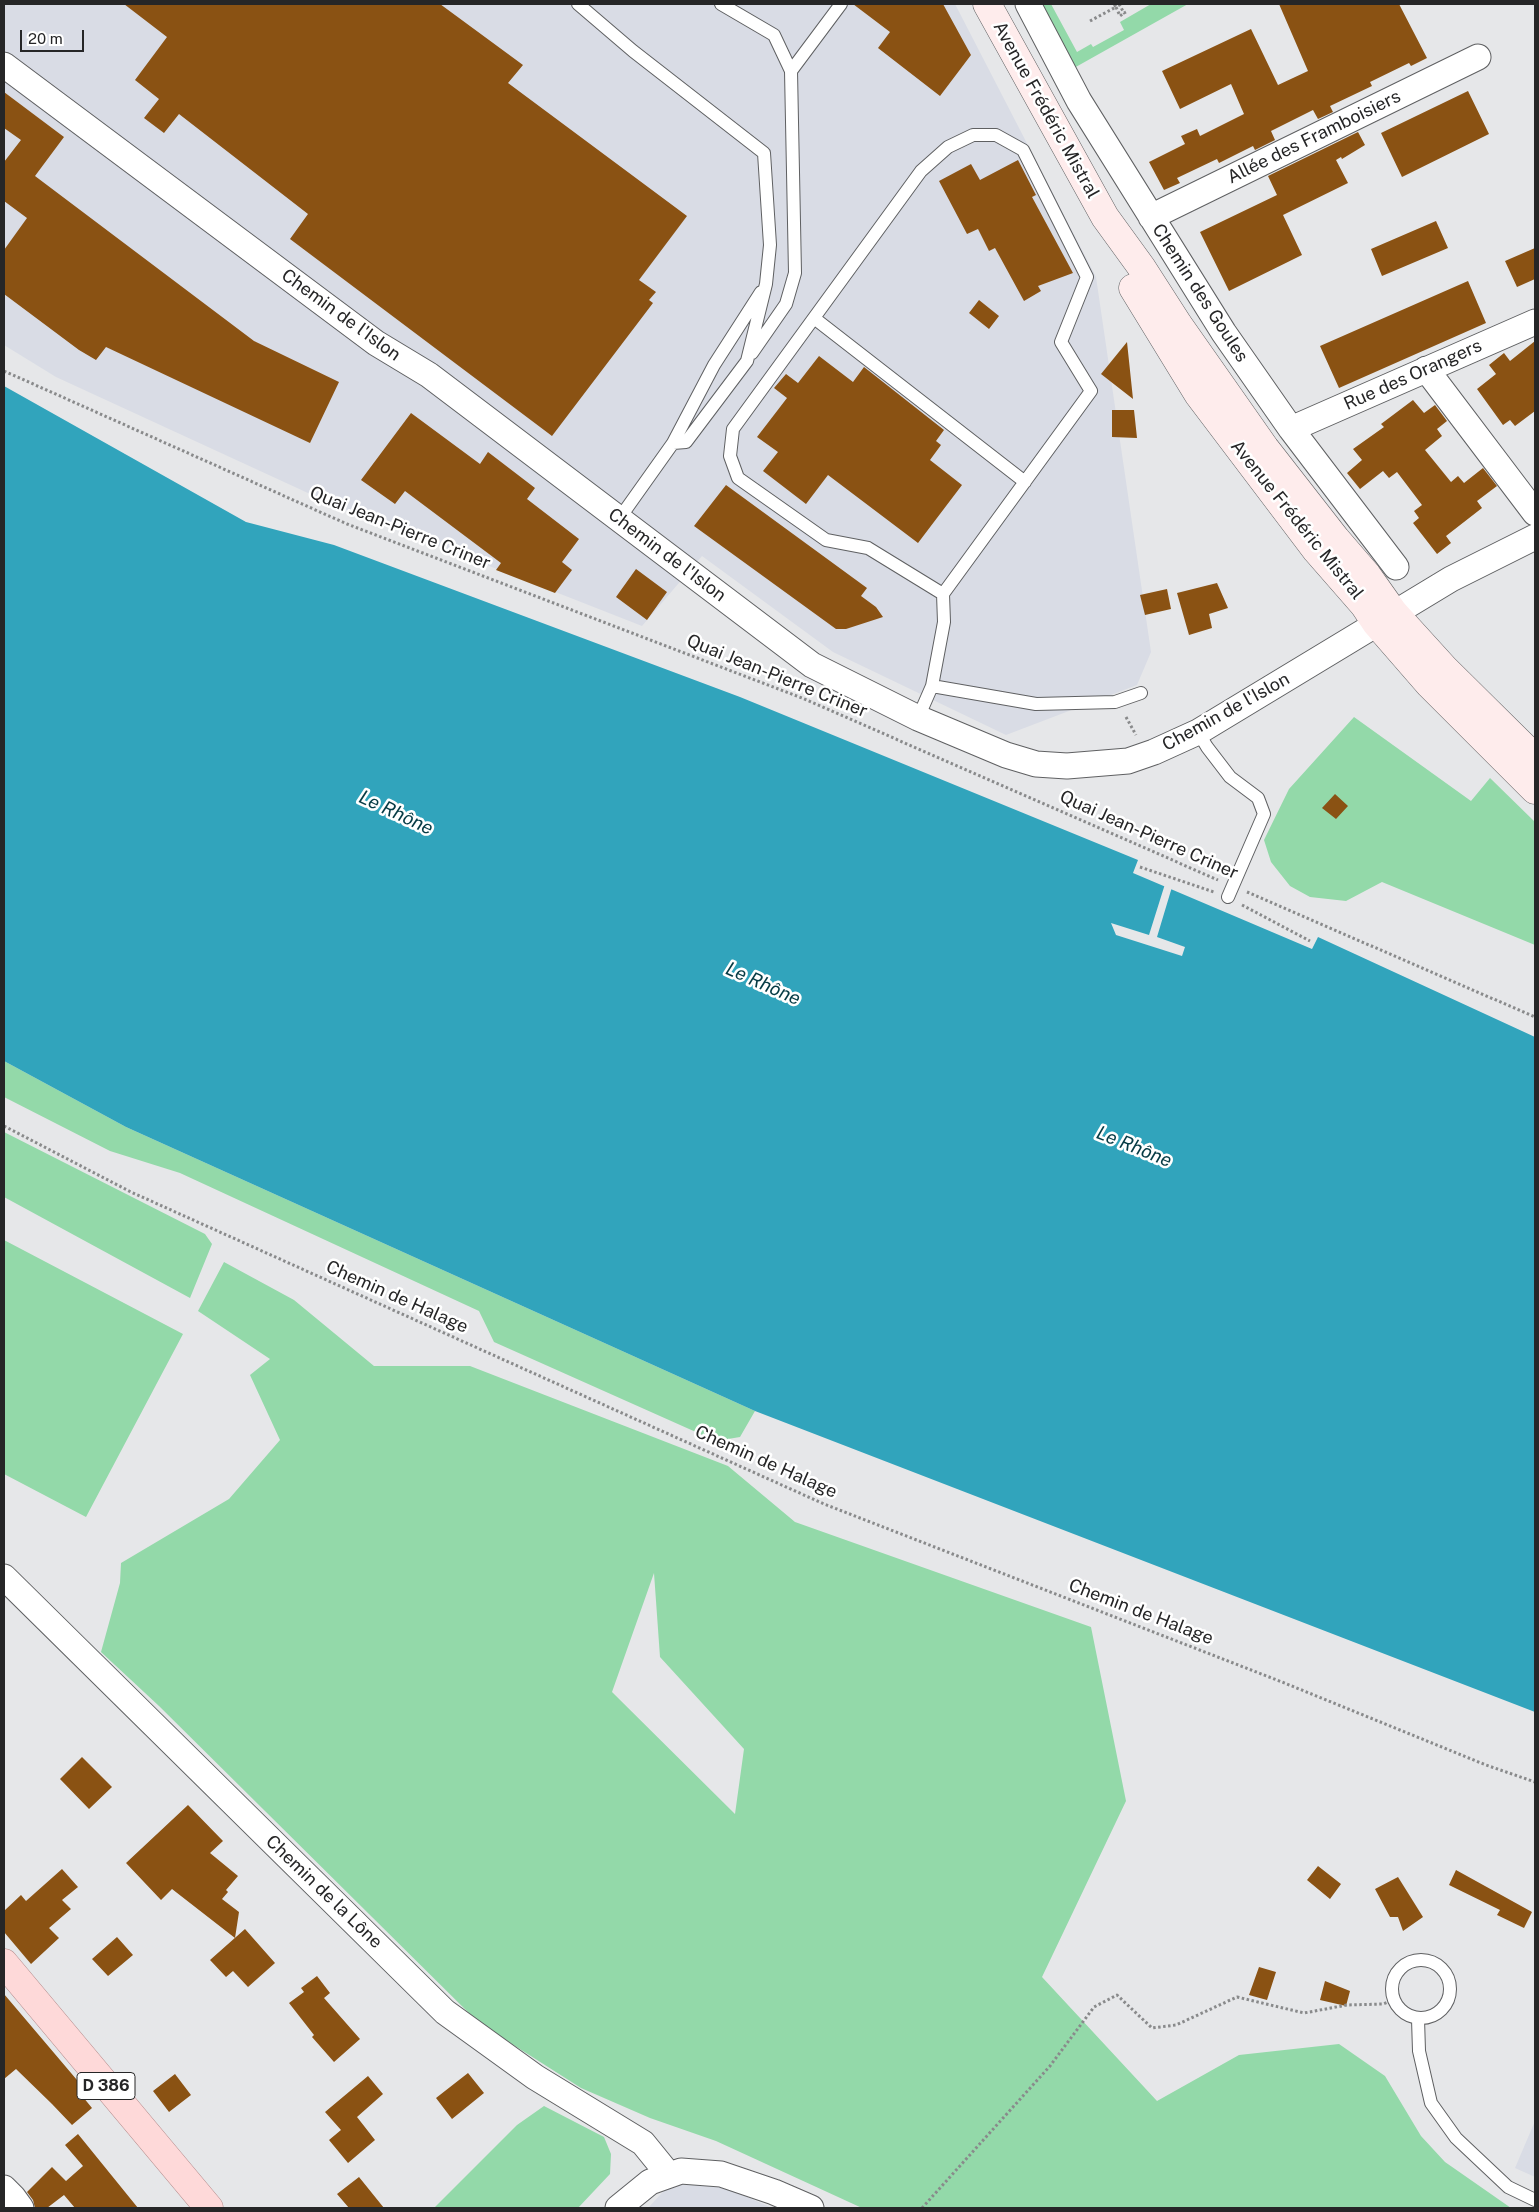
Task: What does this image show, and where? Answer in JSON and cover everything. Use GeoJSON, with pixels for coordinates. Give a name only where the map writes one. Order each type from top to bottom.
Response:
{"type":"FeatureCollection","features":[{"type":"Feature","properties":{"kind":"main road","name":"Avenue Frédéric Mistral"},"geometry":{"type":"LineString","coordinates":[[987,4],[1105,216],[1142,268],[1178,324],[1265,448],[1336,539],[1367,575],[1385,618],[1429,684],[1535,790]]}},
{"type":"Feature","properties":{"kind":"main road","name":"Avenue Frédéric Mistral"},"geometry":{"type":"LineString","coordinates":[[1385,618],[1444,668],[1535,758]]}},
{"type":"Feature","properties":{"kind":"main road","name":"D 386"},"geometry":{"type":"LineString","coordinates":[[4,1964],[209,2208]]}},
{"type":"Feature","properties":{"kind":"street","name":"Chemin des Goules"},"geometry":{"type":"LineString","coordinates":[[1028,4],[1079,101],[1224,333],[1291,429],[1396,567]]}},
{"type":"Feature","properties":{"kind":"street","name":"Allée des Framboisiers"},"geometry":{"type":"LineString","coordinates":[[1151,216],[1478,57]]}},
{"type":"Feature","properties":{"kind":"street","name":"Chemin de l'Islon"},"geometry":{"type":"LineString","coordinates":[[4,65],[376,343],[429,375],[812,665],[918,718],[1006,755],[1036,764],[1067,766],[1128,761],[1146,755],[1198,732],[1451,579],[1535,537]]}},
{"type":"Feature","properties":{"kind":"street","name":"Rue des Orangers"},"geometry":{"type":"LineString","coordinates":[[1291,429],[1535,322]]}},
{"type":"Feature","properties":{"kind":"street"},"geometry":{"type":"LineString","coordinates":[[1426,369],[1535,513]]}},
{"type":"Feature","properties":{"kind":"street","name":"Chemin de la Lône"},"geometry":{"type":"LineString","coordinates":[[4,1577],[445,2012],[535,2078],[643,2143],[669,2175]]}},
{"type":"Feature","properties":{"kind":"street"},"geometry":{"type":"LineString","coordinates":[[618,2208],[650,2182],[681,2171],[721,2174],[774,2192],[811,2208]]}},
{"type":"Feature","properties":{"kind":"street"},"geometry":{"type":"LineString","coordinates":[[4,2188],[21,2208]]}},
{"type":"Feature","properties":{"kind":"lane"},"geometry":{"type":"LineString","coordinates":[[578,4],[633,51],[764,153],[770,245],[766,284],[747,361]]}},
{"type":"Feature","properties":{"kind":"lane"},"geometry":{"type":"LineString","coordinates":[[673,443],[686,442],[747,361],[786,304],[795,273],[791,71],[774,35],[721,4]]}},
{"type":"Feature","properties":{"kind":"lane"},"geometry":{"type":"LineString","coordinates":[[791,71],[841,4]]}},
{"type":"Feature","properties":{"kind":"lane"},"geometry":{"type":"LineString","coordinates":[[918,718],[932,686],[944,622],[943,594],[1091,391],[1061,342],[1087,277],[1023,150],[996,135],[973,135],[948,147],[921,171],[733,429],[730,456],[738,478],[826,540],[868,548],[943,594]]}},
{"type":"Feature","properties":{"kind":"lane"},"geometry":{"type":"LineString","coordinates":[[619,519],[673,443],[714,364],[766,284]]}},
{"type":"Feature","properties":{"kind":"lane"},"geometry":{"type":"LineString","coordinates":[[814,318],[1025,482]]}},
{"type":"Feature","properties":{"kind":"lane"},"geometry":{"type":"LineString","coordinates":[[932,686],[1036,704],[1115,702],[1141,693]]}},
{"type":"Feature","properties":{"kind":"lane"},"geometry":{"type":"LineString","coordinates":[[1198,732],[1230,778],[1258,798],[1264,814],[1230,892]]}},
{"type":"Feature","properties":{"kind":"lane"},"geometry":{"type":"LineString","coordinates":[[1423,1960],[1440,1967],[1446,1974],[1450,1988],[1450,1997],[1437,2014],[1418,2019],[1401,2012],[1392,2000],[1391,1986],[1394,1975],[1406,1963],[1423,1960]]}},
{"type":"Feature","properties":{"kind":"lane"},"geometry":{"type":"LineString","coordinates":[[1418,2019],[1419,2051],[1431,2103],[1456,2138],[1508,2187],[1535,2200]]}},
{"type":"Feature","properties":{"kind":"path"},"geometry":{"type":"LineString","coordinates":[[1090,21],[1116,5],[1120,16],[1125,13]]}},
{"type":"Feature","properties":{"kind":"path","name":"Quai Jean-Pierre Criner"},"geometry":{"type":"LineString","coordinates":[[4,371],[347,524],[802,698],[1230,892],[1535,1017]]}},
{"type":"Feature","properties":{"kind":"path"},"geometry":{"type":"LineString","coordinates":[[1115,702],[1132,725],[1146,755]]}},
{"type":"Feature","properties":{"kind":"path"},"geometry":{"type":"LineString","coordinates":[[1140,867],[1230,892],[1310,940]]}},
{"type":"Feature","properties":{"kind":"path","name":"Chemin de Halage"},"geometry":{"type":"LineString","coordinates":[[4,1126],[140,1196],[824,1504],[1282,1682],[1486,1765],[1535,1782]]}},
{"type":"Feature","properties":{"kind":"path"},"geometry":{"type":"LineString","coordinates":[[922,2208],[1050,2066],[1094,2007],[1117,1995],[1152,2028],[1176,2025],[1237,1997],[1304,2013],[1347,2005],[1383,2004],[1392,2000]]}},
{"type":"Feature","properties":{"kind":"shaded area"},"geometry":{"type":"Polygon","coordinates":[[[4,4],[955,4],[1096,277],[1151,652],[1137,685],[1006,735],[833,652],[702,556],[642,626],[334,505],[56,377],[4,345],[4,4]]]}},
{"type":"Feature","properties":{"kind":"shaded area"},"geometry":{"type":"Polygon","coordinates":[[[1535,2121],[1535,2177],[1515,2168],[1535,2121]]]}},
{"type":"Feature","properties":{"kind":"shaded area"},"geometry":{"type":"Polygon","coordinates":[[[684,2169],[772,2208],[648,2208],[684,2169]]]}},
{"type":"Feature","properties":{"kind":"green space"},"geometry":{"type":"Polygon","coordinates":[[[1040,4],[1051,4],[1077,52],[1091,44],[1093,47],[1124,30],[1120,22],[1151,4],[1188,4],[1074,68],[1040,4]]]}},
{"type":"Feature","properties":{"kind":"green space"},"geometry":{"type":"Polygon","coordinates":[[[1354,717],[1471,801],[1490,778],[1535,822],[1535,945],[1382,882],[1346,901],[1310,897],[1290,886],[1271,862],[1264,840],[1289,789],[1354,717]]]}},
{"type":"Feature","properties":{"kind":"green space"},"geometry":{"type":"Polygon","coordinates":[[[4,1061],[126,1127],[755,1411],[740,1437],[716,1441],[494,1342],[479,1311],[180,1173],[110,1151],[4,1097],[4,1061]]]}},
{"type":"Feature","properties":{"kind":"green space"},"geometry":{"type":"Polygon","coordinates":[[[4,1132],[205,1234],[212,1244],[190,1298],[4,1197],[4,1132]]]}},
{"type":"Feature","properties":{"kind":"green space"},"geometry":{"type":"Polygon","coordinates":[[[4,1240],[183,1334],[86,1517],[4,1474],[4,1240]]]}},
{"type":"Feature","properties":{"kind":"green space"},"geometry":{"type":"Polygon","coordinates":[[[224,1262],[294,1300],[374,1366],[470,1366],[728,1466],[795,1522],[1091,1627],[1126,1801],[1042,1977],[1157,2101],[1239,2055],[1339,2044],[1385,2076],[1421,2136],[1445,2162],[1511,2208],[862,2208],[716,2141],[650,2118],[581,2088],[479,2023],[159,1706],[101,1652],[120,1583],[121,1563],[229,1499],[280,1440],[250,1375],[270,1359],[198,1311],[224,1262]],[[654,1573],[612,1692],[735,1814],[744,1749],[660,1657],[654,1573]]]}},
{"type":"Feature","properties":{"kind":"green space"},"geometry":{"type":"Polygon","coordinates":[[[544,2106],[604,2137],[611,2154],[610,2174],[578,2208],[434,2208],[517,2125],[544,2106]]]}},
{"type":"Feature","properties":{"kind":"water","name":"Le Rhône"},"geometry":{"type":"Polygon","coordinates":[[[4,386],[246,522],[334,545],[740,697],[1138,860],[1133,873],[1312,949],[1318,937],[1535,1037],[1535,1712],[755,1411],[126,1127],[4,1061],[4,386]]]}},
{"type":"Feature","properties":{"kind":"pier"},"geometry":{"type":"Polygon","coordinates":[[[1165,884],[1172,887],[1157,937],[1185,947],[1182,956],[1116,935],[1111,923],[1149,935],[1165,884]]]}},
{"type":"Feature","properties":{"kind":"building"},"geometry":{"type":"Polygon","coordinates":[[[124,4],[440,4],[523,65],[508,83],[687,216],[639,280],[656,292],[649,300],[653,303],[552,436],[290,239],[308,214],[179,114],[164,133],[144,118],[159,99],[135,80],[167,37],[124,4]]]}},
{"type":"Feature","properties":{"kind":"building"},"geometry":{"type":"Polygon","coordinates":[[[853,4],[943,4],[971,55],[940,96],[878,48],[890,32],[853,4]]]}},
{"type":"Feature","properties":{"kind":"building"},"geometry":{"type":"Polygon","coordinates":[[[1279,4],[1399,4],[1427,58],[1411,66],[1409,63],[1370,82],[1372,86],[1330,106],[1333,112],[1318,119],[1313,110],[1271,131],[1275,140],[1255,150],[1253,146],[1219,163],[1217,159],[1177,178],[1180,183],[1164,190],[1149,162],[1185,144],[1181,136],[1197,129],[1200,136],[1244,114],[1231,84],[1180,109],[1162,71],[1251,29],[1278,85],[1308,71],[1279,4]]]}},
{"type":"Feature","properties":{"kind":"building"},"geometry":{"type":"Polygon","coordinates":[[[1468,91],[1489,134],[1402,177],[1381,133],[1468,91]]]}},
{"type":"Feature","properties":{"kind":"building"},"geometry":{"type":"Polygon","coordinates":[[[4,92],[64,137],[35,176],[254,341],[339,382],[310,443],[106,347],[96,360],[79,350],[4,294],[4,250],[27,218],[4,201],[4,162],[21,140],[4,128],[4,92]]]}},
{"type":"Feature","properties":{"kind":"building"},"geometry":{"type":"Polygon","coordinates":[[[1358,132],[1365,145],[1342,159],[1341,157],[1336,160],[1348,183],[1283,215],[1302,255],[1229,291],[1200,232],[1277,195],[1268,176],[1358,132]]]}},
{"type":"Feature","properties":{"kind":"building"},"geometry":{"type":"Polygon","coordinates":[[[1018,160],[1036,195],[1032,197],[1073,273],[1038,286],[1041,291],[1024,301],[995,248],[989,251],[978,229],[967,234],[939,181],[971,164],[980,180],[1018,160]]]}},
{"type":"Feature","properties":{"kind":"building"},"geometry":{"type":"Polygon","coordinates":[[[1436,221],[1448,248],[1382,276],[1371,249],[1436,221]]]}},
{"type":"Feature","properties":{"kind":"building"},"geometry":{"type":"Polygon","coordinates":[[[1535,248],[1535,279],[1517,287],[1505,261],[1535,248]]]}},
{"type":"Feature","properties":{"kind":"building"},"geometry":{"type":"Polygon","coordinates":[[[1468,281],[1486,323],[1339,388],[1320,346],[1468,281]]]}},
{"type":"Feature","properties":{"kind":"building"},"geometry":{"type":"Polygon","coordinates":[[[979,300],[999,316],[989,329],[969,313],[979,300]]]}},
{"type":"Feature","properties":{"kind":"building"},"geometry":{"type":"Polygon","coordinates":[[[1535,341],[1535,411],[1515,426],[1510,420],[1503,425],[1477,389],[1496,374],[1489,365],[1504,353],[1510,361],[1535,341]]]}},
{"type":"Feature","properties":{"kind":"building"},"geometry":{"type":"Polygon","coordinates":[[[1127,342],[1133,399],[1101,374],[1127,342]]]}},
{"type":"Feature","properties":{"kind":"building"},"geometry":{"type":"Polygon","coordinates":[[[819,356],[853,382],[864,367],[944,430],[936,441],[941,445],[930,460],[962,485],[918,543],[828,475],[806,504],[763,471],[778,452],[757,437],[787,398],[774,388],[786,374],[798,383],[819,356]]]}},
{"type":"Feature","properties":{"kind":"building"},"geometry":{"type":"Polygon","coordinates":[[[1413,400],[1424,413],[1435,405],[1447,421],[1437,429],[1442,436],[1425,450],[1451,482],[1458,476],[1464,483],[1483,468],[1497,486],[1477,501],[1482,508],[1446,536],[1451,543],[1437,554],[1413,523],[1419,518],[1414,511],[1422,505],[1397,472],[1389,478],[1383,471],[1360,489],[1347,473],[1362,460],[1353,449],[1384,427],[1381,424],[1413,400]]]}},
{"type":"Feature","properties":{"kind":"building"},"geometry":{"type":"Polygon","coordinates":[[[1112,410],[1134,410],[1137,438],[1112,437],[1112,410]]]}},
{"type":"Feature","properties":{"kind":"building"},"geometry":{"type":"Polygon","coordinates":[[[411,413],[480,464],[488,452],[535,488],[527,499],[579,539],[562,562],[572,570],[555,593],[496,570],[501,563],[405,491],[395,504],[361,480],[411,413]]]}},
{"type":"Feature","properties":{"kind":"building"},"geometry":{"type":"Polygon","coordinates":[[[726,485],[867,588],[861,596],[876,607],[883,617],[846,629],[836,629],[694,526],[726,485]]]}},
{"type":"Feature","properties":{"kind":"building"},"geometry":{"type":"Polygon","coordinates":[[[636,569],[667,592],[647,620],[616,597],[636,569]]]}},
{"type":"Feature","properties":{"kind":"building"},"geometry":{"type":"Polygon","coordinates":[[[1217,583],[1228,608],[1209,614],[1212,628],[1189,635],[1177,593],[1217,583]]]}},
{"type":"Feature","properties":{"kind":"building"},"geometry":{"type":"Polygon","coordinates":[[[1167,589],[1171,609],[1145,615],[1140,595],[1167,589]]]}},
{"type":"Feature","properties":{"kind":"building"},"geometry":{"type":"Polygon","coordinates":[[[1335,794],[1348,806],[1336,819],[1322,808],[1335,794]]]}},
{"type":"Feature","properties":{"kind":"building"},"geometry":{"type":"Polygon","coordinates":[[[82,1757],[112,1787],[89,1809],[60,1779],[82,1757]]]}},
{"type":"Feature","properties":{"kind":"building"},"geometry":{"type":"Polygon","coordinates":[[[188,1805],[223,1841],[210,1853],[238,1876],[226,1890],[228,1892],[222,1899],[239,1912],[235,1938],[172,1889],[161,1900],[126,1863],[188,1805]]]}},
{"type":"Feature","properties":{"kind":"building"},"geometry":{"type":"Polygon","coordinates":[[[1318,1866],[1341,1884],[1330,1899],[1307,1880],[1318,1866]]]}},
{"type":"Feature","properties":{"kind":"building"},"geometry":{"type":"Polygon","coordinates":[[[62,1869],[78,1887],[62,1900],[71,1909],[49,1928],[59,1938],[31,1964],[4,1932],[4,1911],[21,1895],[26,1901],[62,1869]]]}},
{"type":"Feature","properties":{"kind":"building"},"geometry":{"type":"Polygon","coordinates":[[[1456,1870],[1532,1912],[1524,1928],[1497,1915],[1500,1910],[1449,1885],[1456,1870]]]}},
{"type":"Feature","properties":{"kind":"building"},"geometry":{"type":"Polygon","coordinates":[[[1398,1877],[1423,1917],[1403,1931],[1398,1917],[1390,1917],[1375,1889],[1398,1877]]]}},
{"type":"Feature","properties":{"kind":"building"},"geometry":{"type":"Polygon","coordinates":[[[245,1929],[275,1963],[248,1987],[233,1971],[226,1977],[210,1960],[245,1929]]]}},
{"type":"Feature","properties":{"kind":"building"},"geometry":{"type":"Polygon","coordinates":[[[117,1937],[133,1955],[108,1976],[92,1959],[117,1937]]]}},
{"type":"Feature","properties":{"kind":"building"},"geometry":{"type":"Polygon","coordinates":[[[1259,1967],[1276,1972],[1267,2000],[1249,1995],[1259,1967]]]}},
{"type":"Feature","properties":{"kind":"building"},"geometry":{"type":"Polygon","coordinates":[[[317,1976],[330,1993],[324,1998],[360,2039],[334,2062],[312,2037],[314,2035],[289,2003],[304,1992],[301,1988],[317,1976]]]}},
{"type":"Feature","properties":{"kind":"building"},"geometry":{"type":"Polygon","coordinates":[[[1325,1981],[1350,1991],[1346,2006],[1320,2000],[1325,1981]]]}},
{"type":"Feature","properties":{"kind":"building"},"geometry":{"type":"Polygon","coordinates":[[[4,1994],[88,2093],[83,2097],[92,2108],[72,2125],[16,2069],[4,2079],[4,1994]]]}},
{"type":"Feature","properties":{"kind":"building"},"geometry":{"type":"Polygon","coordinates":[[[468,2073],[484,2093],[452,2119],[436,2098],[468,2073]]]}},
{"type":"Feature","properties":{"kind":"building"},"geometry":{"type":"Polygon","coordinates":[[[175,2074],[191,2095],[169,2112],[153,2091],[175,2074]]]}},
{"type":"Feature","properties":{"kind":"building"},"geometry":{"type":"Polygon","coordinates":[[[368,2076],[383,2094],[357,2117],[375,2140],[348,2163],[329,2140],[341,2130],[325,2112],[368,2076]]]}},
{"type":"Feature","properties":{"kind":"building"},"geometry":{"type":"Polygon","coordinates":[[[78,2134],[138,2208],[75,2208],[64,2195],[47,2208],[35,2208],[33,2200],[27,2192],[52,2167],[66,2181],[83,2166],[65,2145],[78,2134]]]}},
{"type":"Feature","properties":{"kind":"building"},"geometry":{"type":"Polygon","coordinates":[[[359,2177],[384,2208],[349,2208],[337,2194],[359,2177]]]}}]}
